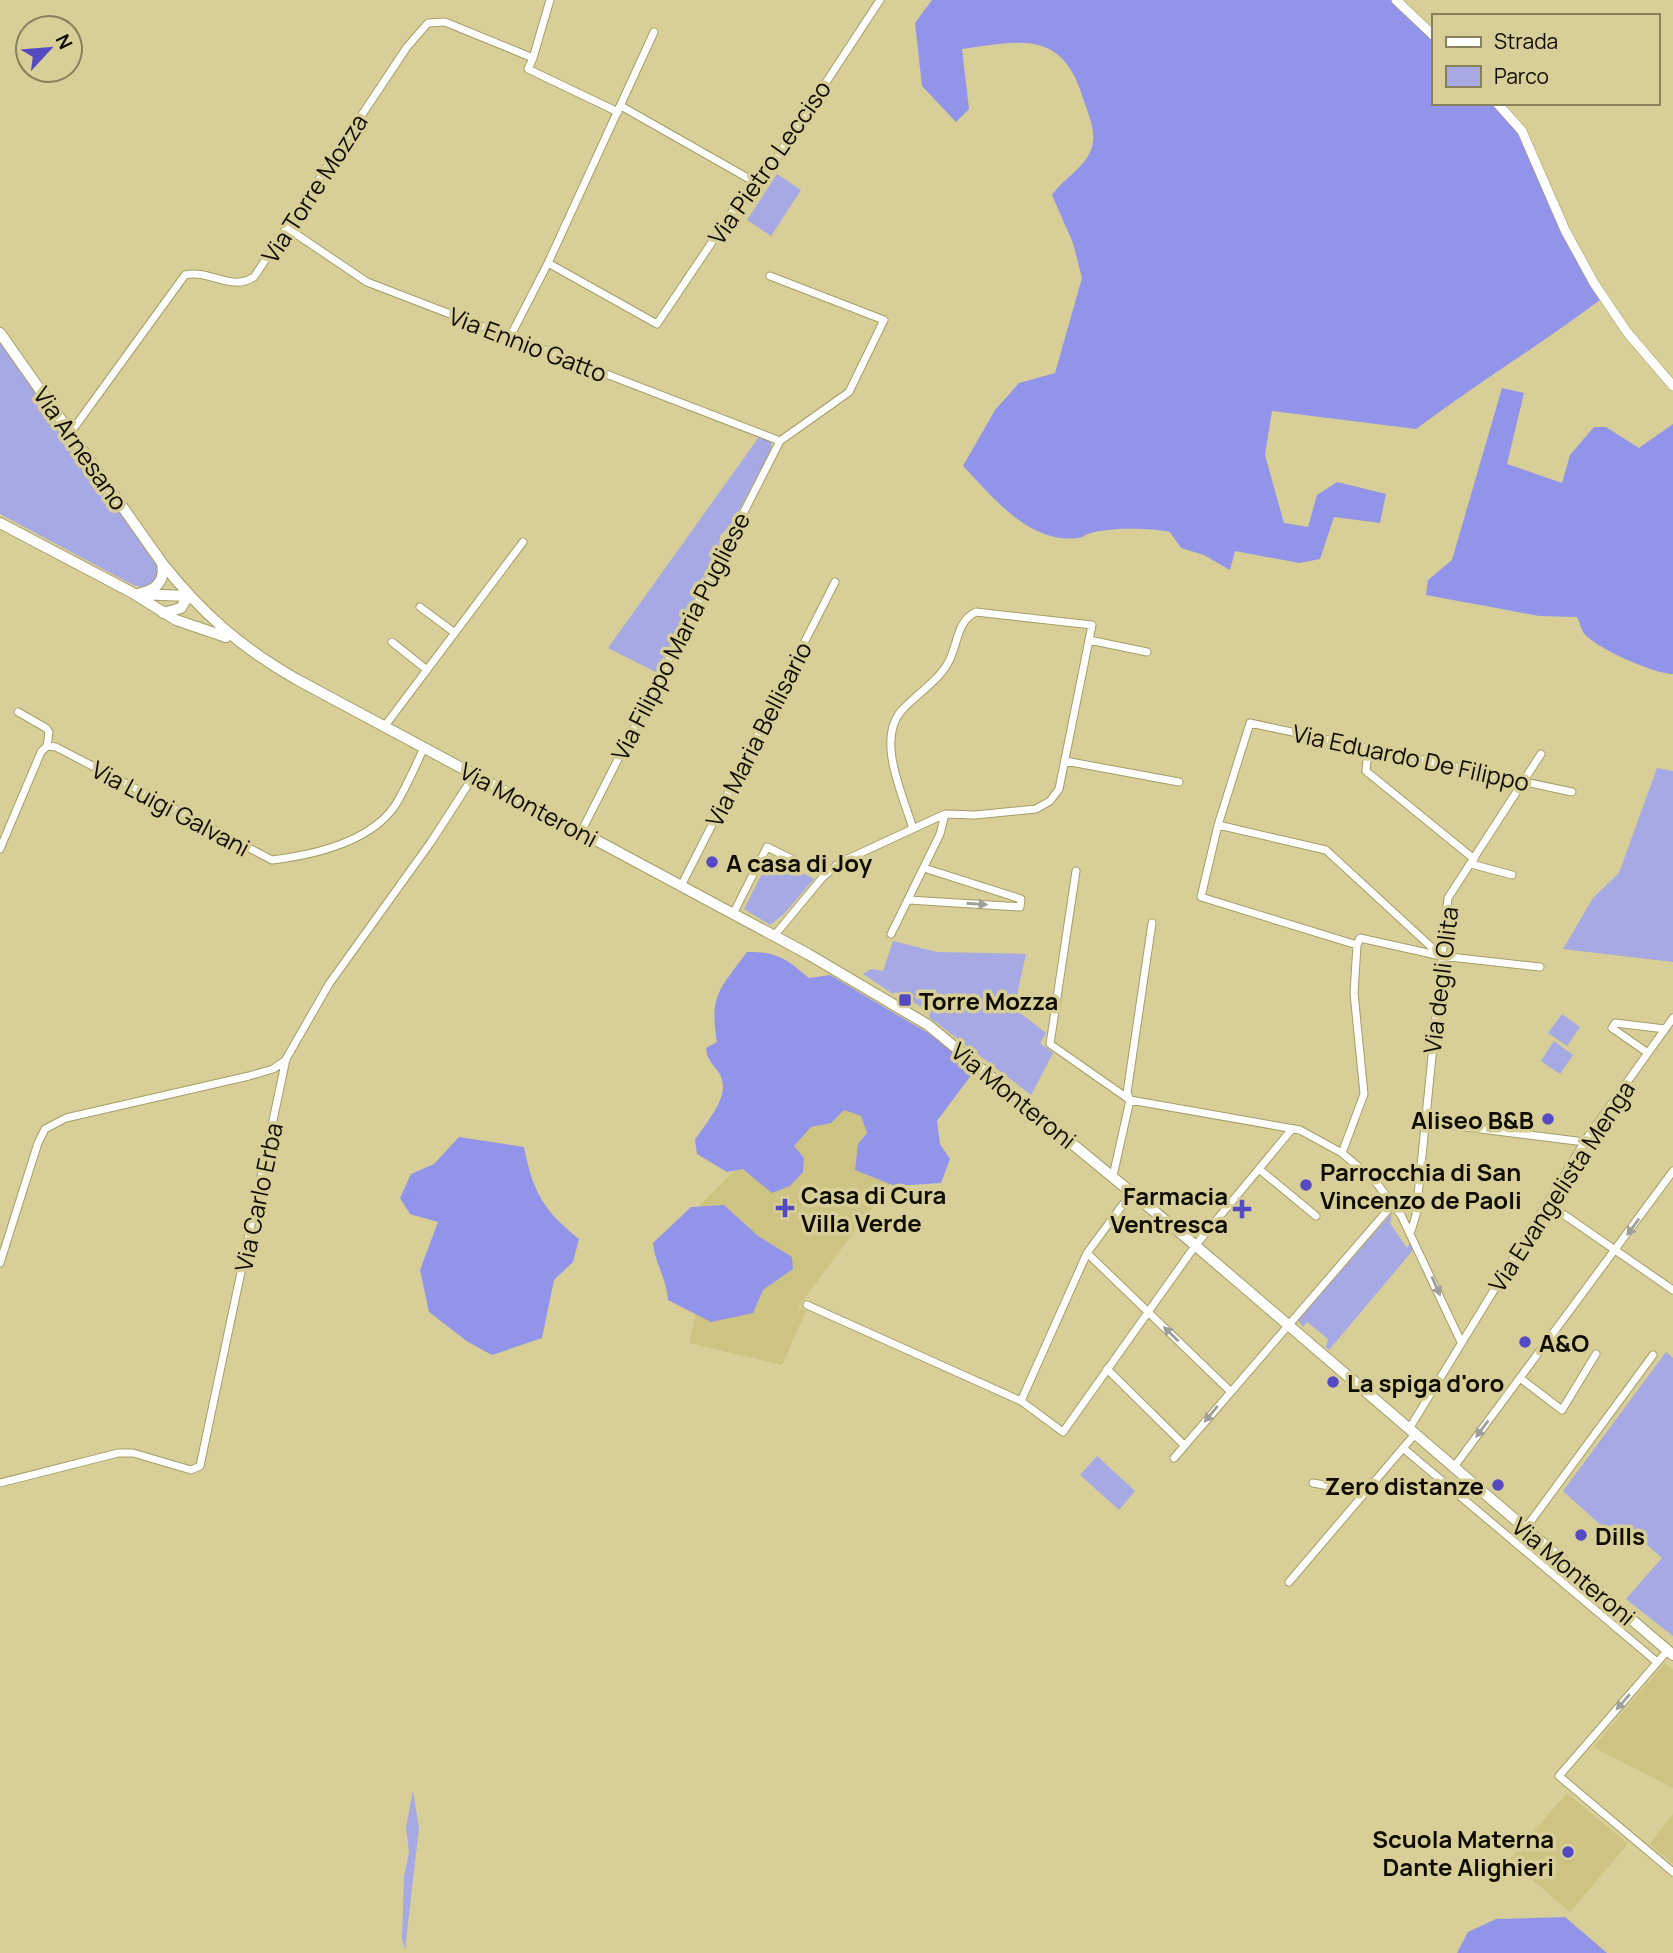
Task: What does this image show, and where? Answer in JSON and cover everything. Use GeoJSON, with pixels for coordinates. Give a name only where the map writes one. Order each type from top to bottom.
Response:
{"type":"FeatureCollection","features":[{"type":"Feature","properties":{"kind":"main road","name":"Via Arnesano"},"geometry":{"type":"LineString","coordinates":[[0,333],[162,563]]}},
{"type":"Feature","properties":{"kind":"main road","name":"Via Monteroni"},"geometry":{"type":"LineString","coordinates":[[0,523],[135,593],[188,625],[232,639]]}},
{"type":"Feature","properties":{"kind":"main road"},"geometry":{"type":"LineString","coordinates":[[135,593],[156,588],[163,572],[162,563]]}},
{"type":"Feature","properties":{"kind":"main road","name":"Via Monteroni"},"geometry":{"type":"LineString","coordinates":[[162,563],[188,596],[232,639],[275,668],[774,936],[928,1025],[1132,1192],[1670,1652]]}},
{"type":"Feature","properties":{"kind":"main road","name":"Via Monteroni"},"geometry":{"type":"LineString","coordinates":[[135,593],[188,596]]}},
{"type":"Feature","properties":{"kind":"main road"},"geometry":{"type":"LineString","coordinates":[[163,612],[181,608],[188,596]]}},
{"type":"Feature","properties":{"kind":"street"},"geometry":{"type":"LineString","coordinates":[[550,0],[528,69],[619,109],[753,181]]}},
{"type":"Feature","properties":{"kind":"street","name":"Via Pietro Lecciso"},"geometry":{"type":"LineString","coordinates":[[548,263],[657,324],[753,181],[760,183],[880,0]]}},
{"type":"Feature","properties":{"kind":"street"},"geometry":{"type":"LineString","coordinates":[[1396,0],[1432,33]]}},
{"type":"Feature","properties":{"kind":"street","name":"Via Torre Mozza"},"geometry":{"type":"LineString","coordinates":[[71,432],[185,275],[193,273],[237,283],[248,281],[263,265],[407,47],[428,23],[445,22],[533,58]]}},
{"type":"Feature","properties":{"kind":"street"},"geometry":{"type":"LineString","coordinates":[[510,337],[548,263],[654,32]]}},
{"type":"Feature","properties":{"kind":"street"},"geometry":{"type":"LineString","coordinates":[[1499,105],[1522,131],[1565,229],[1594,283],[1628,332],[1673,386]]}},
{"type":"Feature","properties":{"kind":"street","name":"Via Ennio Gatto"},"geometry":{"type":"LineString","coordinates":[[287,228],[368,282],[780,441]]}},
{"type":"Feature","properties":{"kind":"street"},"geometry":{"type":"LineString","coordinates":[[769,276],[884,320],[849,392],[780,441]]}},
{"type":"Feature","properties":{"kind":"street","name":"Via Filippo Maria Pugliese"},"geometry":{"type":"LineString","coordinates":[[582,832],[780,441]]}},
{"type":"Feature","properties":{"kind":"street"},"geometry":{"type":"LineString","coordinates":[[384,727],[523,542]]}},
{"type":"Feature","properties":{"kind":"street","name":"Via Maria Bellisario"},"geometry":{"type":"LineString","coordinates":[[681,886],[835,582]]}},
{"type":"Feature","properties":{"kind":"street"},"geometry":{"type":"LineString","coordinates":[[420,607],[455,633]]}},
{"type":"Feature","properties":{"kind":"street"},"geometry":{"type":"LineString","coordinates":[[774,936],[822,878],[839,863],[913,830],[945,814],[975,815],[1036,808],[1050,801],[1059,789],[1092,625],[976,612],[962,623],[948,663],[899,713],[893,727],[890,743],[913,830]]}},
{"type":"Feature","properties":{"kind":"street"},"geometry":{"type":"LineString","coordinates":[[1089,640],[1147,652]]}},
{"type":"Feature","properties":{"kind":"street"},"geometry":{"type":"LineString","coordinates":[[392,642],[427,670]]}},
{"type":"Feature","properties":{"kind":"street"},"geometry":{"type":"LineString","coordinates":[[0,849],[41,752],[47,746],[49,732],[19,712]]}},
{"type":"Feature","properties":{"kind":"street","name":"Via Eduardo De Filippo"},"geometry":{"type":"LineString","coordinates":[[1219,825],[1250,723],[1572,792]]}},
{"type":"Feature","properties":{"kind":"street","name":"Via Luigi Galvani"},"geometry":{"type":"LineString","coordinates":[[47,746],[56,747],[272,860],[344,842],[372,828],[393,807],[424,748]]}},
{"type":"Feature","properties":{"kind":"street"},"geometry":{"type":"LineString","coordinates":[[1368,749],[1366,771],[1472,862],[1512,874]]}},
{"type":"Feature","properties":{"kind":"street","name":"Via degli Olita"},"geometry":{"type":"LineString","coordinates":[[1410,1231],[1416,1214],[1448,898],[1541,754]]}},
{"type":"Feature","properties":{"kind":"street"},"geometry":{"type":"LineString","coordinates":[[1065,761],[1180,782]]}},
{"type":"Feature","properties":{"kind":"street","name":"Via Carlo Erba"},"geometry":{"type":"LineString","coordinates":[[0,1483],[118,1452],[133,1453],[191,1471],[200,1466],[286,1059],[329,984],[431,842],[475,774]]}},
{"type":"Feature","properties":{"kind":"street"},"geometry":{"type":"LineString","coordinates":[[891,934],[940,834],[945,814]]}},
{"type":"Feature","properties":{"kind":"street"},"geometry":{"type":"LineString","coordinates":[[1357,945],[1201,897],[1219,825],[1326,850],[1441,956]]}},
{"type":"Feature","properties":{"kind":"street"},"geometry":{"type":"LineString","coordinates":[[733,914],[767,847],[796,861]]}},
{"type":"Feature","properties":{"kind":"street"},"geometry":{"type":"LineString","coordinates":[[909,900],[1020,907],[1021,899],[924,868]]}},
{"type":"Feature","properties":{"kind":"street"},"geometry":{"type":"LineString","coordinates":[[1076,872],[1050,1044],[1130,1100],[1292,1129],[1342,1153],[1375,1181],[1393,1204],[1410,1231],[1461,1342]]}},
{"type":"Feature","properties":{"kind":"street"},"geometry":{"type":"LineString","coordinates":[[1113,1176],[1130,1100],[1127,1093],[1152,923]]}},
{"type":"Feature","properties":{"kind":"street"},"geometry":{"type":"LineString","coordinates":[[1342,1153],[1364,1094],[1354,993],[1357,945],[1360,937],[1441,956],[1540,967]]}},
{"type":"Feature","properties":{"kind":"street","name":"Via Evangelista Menga"},"geometry":{"type":"LineString","coordinates":[[1289,1582],[1403,1448],[1461,1342],[1585,1142],[1673,1018]]}},
{"type":"Feature","properties":{"kind":"street"},"geometry":{"type":"LineString","coordinates":[[1648,1053],[1612,1028],[1615,1023],[1665,1029]]}},
{"type":"Feature","properties":{"kind":"street"},"geometry":{"type":"LineString","coordinates":[[0,1263],[37,1143],[52,1124],[66,1118],[249,1076],[273,1069],[286,1059]]}},
{"type":"Feature","properties":{"kind":"street"},"geometry":{"type":"LineString","coordinates":[[1425,1122],[1585,1142]]}},
{"type":"Feature","properties":{"kind":"street"},"geometry":{"type":"LineString","coordinates":[[807,1304],[1021,1401],[1063,1432],[1195,1246],[1292,1129]]}},
{"type":"Feature","properties":{"kind":"street"},"geometry":{"type":"LineString","coordinates":[[1259,1169],[1316,1216]]}},
{"type":"Feature","properties":{"kind":"street"},"geometry":{"type":"LineString","coordinates":[[1454,1467],[1673,1171]]}},
{"type":"Feature","properties":{"kind":"street"},"geometry":{"type":"LineString","coordinates":[[1021,1401],[1087,1253],[1132,1192]]}},
{"type":"Feature","properties":{"kind":"street"},"geometry":{"type":"LineString","coordinates":[[1547,1203],[1673,1290]]}},
{"type":"Feature","properties":{"kind":"street"},"geometry":{"type":"LineString","coordinates":[[1174,1458],[1393,1204]]}},
{"type":"Feature","properties":{"kind":"street"},"geometry":{"type":"LineString","coordinates":[[1087,1253],[1230,1391]]}},
{"type":"Feature","properties":{"kind":"street"},"geometry":{"type":"LineString","coordinates":[[1520,1378],[1562,1410],[1596,1354]]}},
{"type":"Feature","properties":{"kind":"street"},"geometry":{"type":"LineString","coordinates":[[1525,1529],[1653,1355]]}},
{"type":"Feature","properties":{"kind":"street"},"geometry":{"type":"LineString","coordinates":[[1107,1369],[1184,1445]]}},
{"type":"Feature","properties":{"kind":"street","name":"Via Monteroni"},"geometry":{"type":"LineString","coordinates":[[1403,1448],[1657,1662]]}},
{"type":"Feature","properties":{"kind":"street"},"geometry":{"type":"LineString","coordinates":[[1313,1483],[1366,1493]]}},
{"type":"Feature","properties":{"kind":"street"},"geometry":{"type":"LineString","coordinates":[[1670,1652],[1657,1662],[1559,1776],[1673,1872]]}},
{"type":"Feature","properties":{"kind":"shaded area"},"geometry":{"type":"Polygon","coordinates":[[[932,0],[1393,0],[1432,37],[1432,105],[1495,105],[1519,133],[1562,229],[1600,300],[1416,429],[1272,411],[1265,455],[1284,523],[1308,527],[1317,495],[1337,482],[1386,494],[1380,523],[1334,517],[1320,559],[1299,563],[1235,551],[1230,570],[1204,555],[1181,548],[1170,532],[1117,529],[1078,538],[1060,538],[1044,534],[1014,516],[963,466],[995,410],[1019,383],[1055,373],[1082,278],[1073,243],[1052,195],[1088,157],[1093,141],[1092,125],[1074,76],[1064,60],[1051,50],[1021,43],[962,49],[969,109],[956,122],[922,86],[915,23],[932,0]]]}},
{"type":"Feature","properties":{"kind":"shaded area"},"geometry":{"type":"Polygon","coordinates":[[[1502,388],[1524,393],[1507,464],[1562,483],[1570,455],[1594,427],[1606,427],[1639,448],[1673,424],[1673,674],[1640,665],[1599,645],[1583,632],[1577,617],[1539,616],[1426,595],[1428,580],[1452,560],[1502,388]]]}},
{"type":"Feature","properties":{"kind":"shaded area"},"geometry":{"type":"Polygon","coordinates":[[[747,952],[774,955],[809,978],[830,975],[933,1036],[975,1070],[937,1121],[940,1144],[950,1159],[941,1183],[895,1186],[855,1170],[858,1144],[867,1133],[861,1116],[844,1110],[831,1123],[811,1127],[794,1146],[804,1158],[803,1172],[790,1186],[772,1193],[743,1169],[727,1172],[697,1154],[695,1140],[716,1108],[723,1090],[719,1073],[709,1059],[706,1048],[717,1042],[716,1003],[724,984],[747,952]]]}},
{"type":"Feature","properties":{"kind":"shaded area","name":"Casa di Cura Villa Verde"},"geometry":{"type":"Polygon","coordinates":[[[850,1032],[933,1036],[975,1070],[798,1307],[806,1311],[782,1365],[689,1343],[705,1270],[677,1228],[739,1166],[850,1032]]]}},
{"type":"Feature","properties":{"kind":"shaded area"},"geometry":{"type":"Polygon","coordinates":[[[459,1137],[524,1147],[531,1176],[541,1199],[556,1219],[579,1239],[573,1262],[554,1280],[542,1338],[492,1355],[468,1342],[429,1312],[420,1270],[438,1222],[410,1214],[400,1198],[411,1174],[434,1164],[459,1137]]]}},
{"type":"Feature","properties":{"kind":"shaded area"},"geometry":{"type":"Polygon","coordinates":[[[724,1205],[758,1236],[792,1257],[793,1269],[763,1290],[753,1313],[711,1322],[668,1300],[653,1243],[691,1207],[724,1205]]]}},
{"type":"Feature","properties":{"kind":"shaded area"},"geometry":{"type":"Polygon","coordinates":[[[1665,1663],[1673,1670],[1673,1788],[1593,1747],[1665,1663]]]}},
{"type":"Feature","properties":{"kind":"shaded area","name":"Scuola Materna Dante Alighieri"},"geometry":{"type":"Polygon","coordinates":[[[1567,1793],[1628,1844],[1570,1912],[1509,1860],[1567,1793]]]}},
{"type":"Feature","properties":{"kind":"shaded area"},"geometry":{"type":"Polygon","coordinates":[[[1673,1814],[1673,1864],[1650,1844],[1673,1814]]]}},
{"type":"Feature","properties":{"kind":"shaded area"},"geometry":{"type":"Polygon","coordinates":[[[1565,1917],[1607,1953],[1457,1953],[1468,1932],[1496,1919],[1565,1917]]]}},
{"type":"Feature","properties":{"kind":"green space"},"geometry":{"type":"Polygon","coordinates":[[[777,174],[801,190],[771,236],[747,220],[777,174]]]}},
{"type":"Feature","properties":{"kind":"green space"},"geometry":{"type":"Polygon","coordinates":[[[0,341],[158,565],[157,581],[145,588],[133,585],[0,514],[0,341]]]}},
{"type":"Feature","properties":{"kind":"green space"},"geometry":{"type":"Polygon","coordinates":[[[759,437],[771,442],[772,449],[732,523],[720,536],[719,550],[656,672],[608,648],[759,437]]]}},
{"type":"Feature","properties":{"kind":"green space"},"geometry":{"type":"Polygon","coordinates":[[[1657,768],[1673,771],[1673,962],[1563,949],[1593,898],[1619,873],[1657,768]]]}},
{"type":"Feature","properties":{"kind":"green space"},"geometry":{"type":"Polygon","coordinates":[[[771,856],[814,879],[783,915],[770,925],[744,909],[771,856]]]}},
{"type":"Feature","properties":{"kind":"green space"},"geometry":{"type":"Polygon","coordinates":[[[893,941],[937,952],[1026,954],[1014,1008],[1046,1033],[1040,1043],[1053,1053],[1031,1095],[929,1017],[930,1012],[896,992],[893,994],[863,974],[871,969],[883,971],[893,941]]]}},
{"type":"Feature","properties":{"kind":"green space"},"geometry":{"type":"Polygon","coordinates":[[[1562,1014],[1580,1027],[1567,1046],[1548,1033],[1562,1014]]]}},
{"type":"Feature","properties":{"kind":"green space"},"geometry":{"type":"Polygon","coordinates":[[[1554,1041],[1573,1055],[1560,1074],[1541,1061],[1554,1041]]]}},
{"type":"Feature","properties":{"kind":"green space"},"geometry":{"type":"Polygon","coordinates":[[[1392,1213],[1390,1223],[1407,1248],[1410,1242],[1414,1249],[1329,1350],[1326,1347],[1328,1339],[1307,1322],[1303,1327],[1298,1320],[1392,1213]]]}},
{"type":"Feature","properties":{"kind":"green space"},"geometry":{"type":"Polygon","coordinates":[[[1666,1352],[1673,1358],[1673,1636],[1626,1599],[1662,1558],[1635,1534],[1625,1547],[1563,1491],[1666,1352]]]}},
{"type":"Feature","properties":{"kind":"green space"},"geometry":{"type":"Polygon","coordinates":[[[1097,1456],[1135,1491],[1119,1510],[1080,1475],[1097,1456]]]}},
{"type":"Feature","properties":{"kind":"green space"},"geometry":{"type":"Polygon","coordinates":[[[413,1791],[419,1828],[405,1949],[402,1939],[404,1877],[409,1852],[406,1827],[413,1791]]]}},
{"type":"Feature","properties":{"kind":"place","name":"A casa di Joy"},"geometry":{"type":"Point","coordinates":[712,862]}},
{"type":"Feature","properties":{"kind":"place","name":"Torre Mozza"},"geometry":{"type":"Point","coordinates":[905,1000]}},
{"type":"Feature","properties":{"kind":"place","name":"Aliseo B&B"},"geometry":{"type":"Point","coordinates":[1548,1119]}},
{"type":"Feature","properties":{"kind":"place","name":"Parrocchia di San Vincenzo de Paoli"},"geometry":{"type":"Point","coordinates":[1306,1185]}},
{"type":"Feature","properties":{"kind":"place","name":"Casa di Cura Villa Verde"},"geometry":{"type":"Point","coordinates":[785,1208]}},
{"type":"Feature","properties":{"kind":"place","name":"Farmacia Ventresca"},"geometry":{"type":"Point","coordinates":[1242,1209]}},
{"type":"Feature","properties":{"kind":"place","name":"A&O"},"geometry":{"type":"Point","coordinates":[1525,1342]}},
{"type":"Feature","properties":{"kind":"place","name":"La spiga d'oro"},"geometry":{"type":"Point","coordinates":[1333,1382]}},
{"type":"Feature","properties":{"kind":"place","name":"Zero distanze"},"geometry":{"type":"Point","coordinates":[1498,1485]}},
{"type":"Feature","properties":{"kind":"place","name":"Dills"},"geometry":{"type":"Point","coordinates":[1581,1535]}},
{"type":"Feature","properties":{"kind":"place","name":"Scuola Materna Dante Alighieri"},"geometry":{"type":"Point","coordinates":[1568,1852]}}]}
